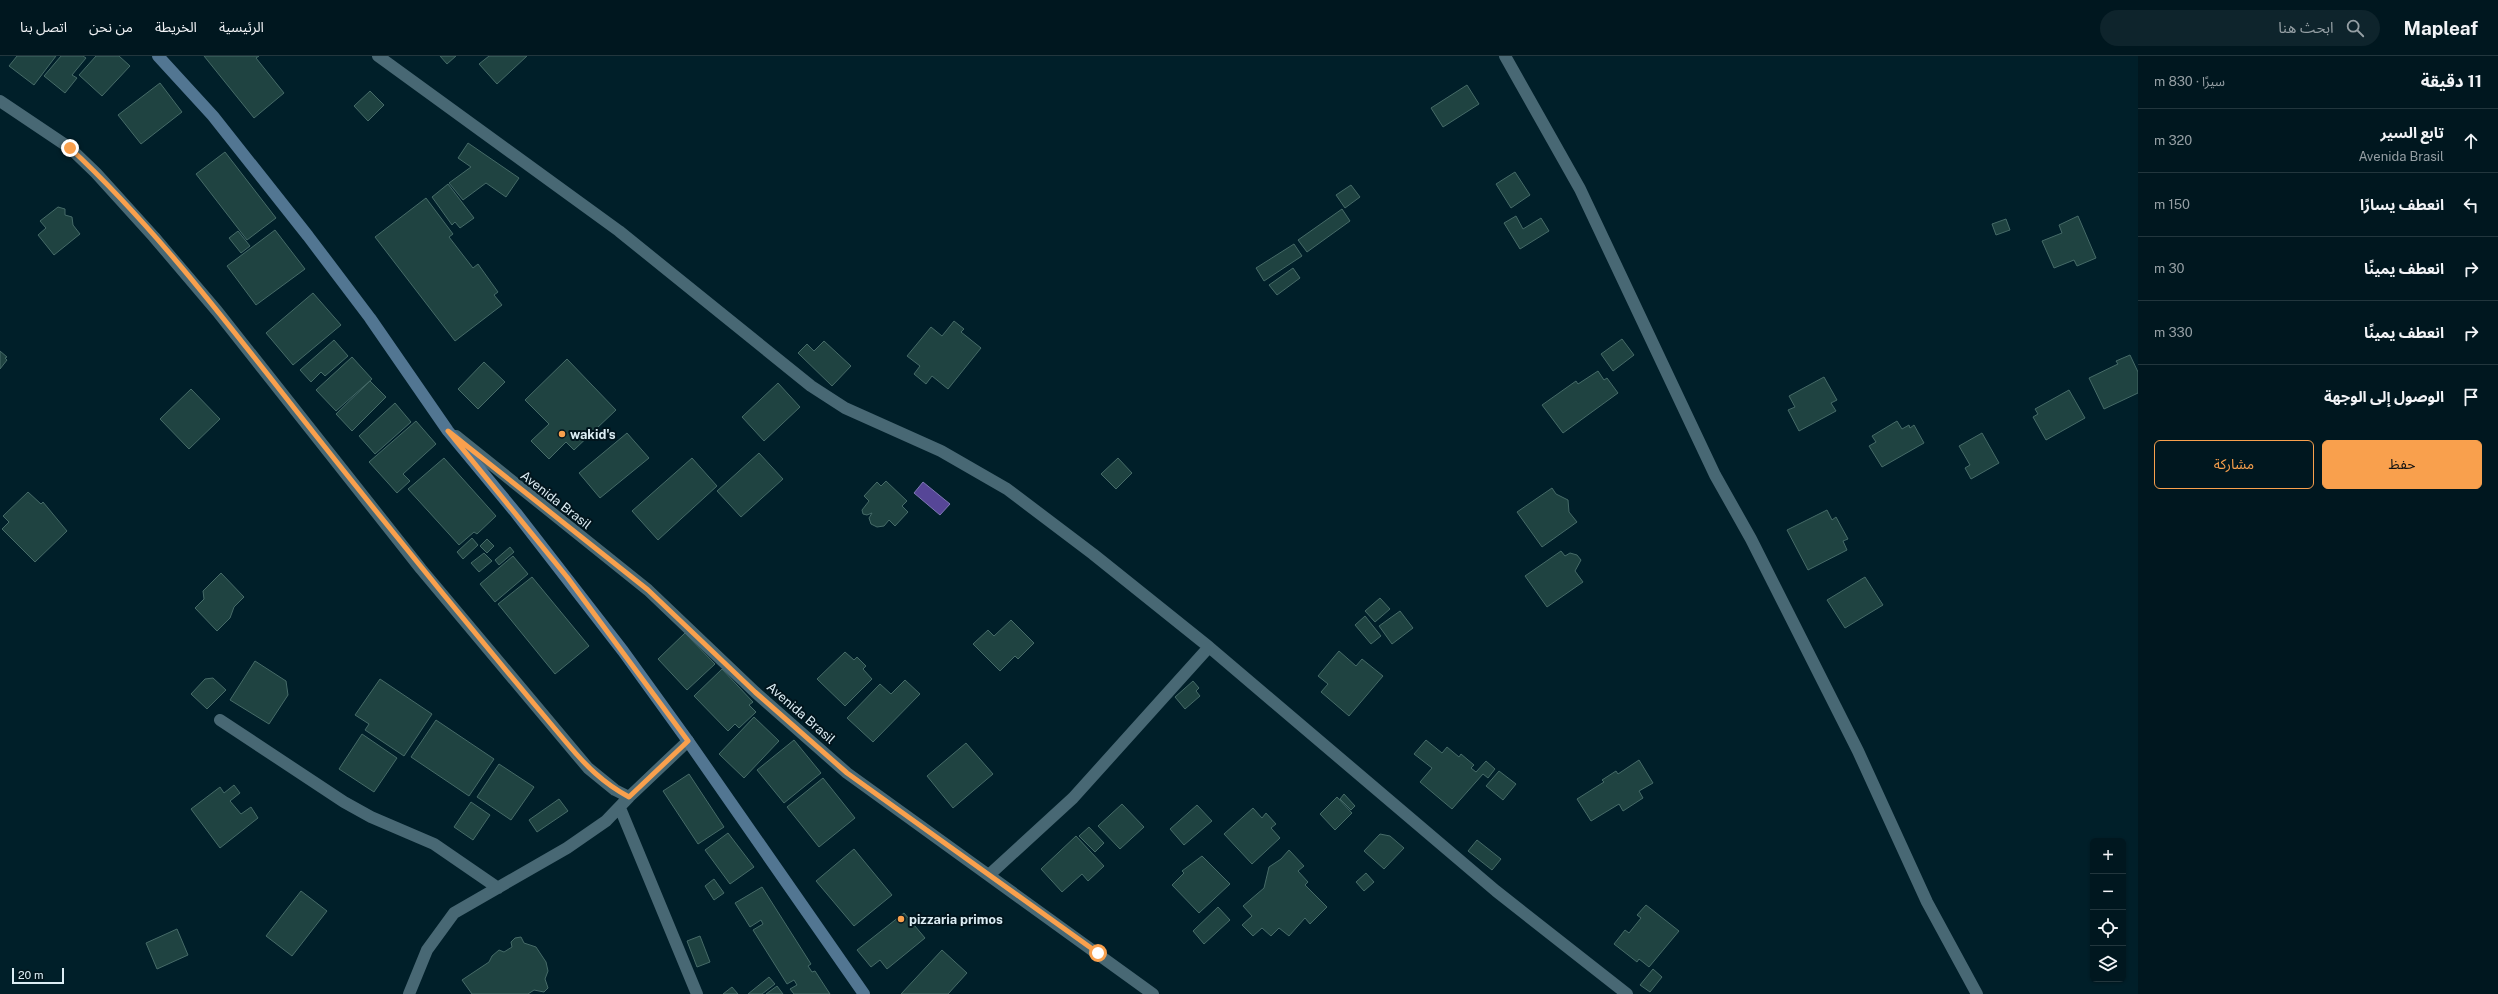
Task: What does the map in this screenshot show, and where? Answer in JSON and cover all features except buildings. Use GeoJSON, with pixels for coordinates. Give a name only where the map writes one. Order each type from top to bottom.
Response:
{"type":"FeatureCollection","features":[{"type":"Feature","properties":{"kind":"main road"},"geometry":{"type":"LineString","coordinates":[[158,56],[213,116],[308,236],[370,318],[448,431],[567,577],[688,741],[864,994]]}},
{"type":"Feature","properties":{"kind":"street"},"geometry":{"type":"LineString","coordinates":[[378,56],[619,231],[811,386],[845,408],[941,451],[1007,489],[1094,554],[1209,647],[1420,828],[1627,994]]}},
{"type":"Feature","properties":{"kind":"street"},"geometry":{"type":"LineString","coordinates":[[1505,56],[1580,189],[1715,475],[1751,539],[1858,751],[1927,902],[1978,994]]}},
{"type":"Feature","properties":{"kind":"street"},"geometry":{"type":"LineString","coordinates":[[0,101],[70,148],[107,184],[217,312],[421,569],[588,768],[616,790],[629,797]]}},
{"type":"Feature","properties":{"kind":"street","name":"Avenida Brasil"},"geometry":{"type":"LineString","coordinates":[[448,431],[648,590],[755,692],[847,773],[1153,994]]}},
{"type":"Feature","properties":{"kind":"street"},"geometry":{"type":"LineString","coordinates":[[989,875],[1073,798],[1209,647]]}},
{"type":"Feature","properties":{"kind":"street"},"geometry":{"type":"LineString","coordinates":[[220,720],[344,802],[371,817],[434,844],[498,888]]}},
{"type":"Feature","properties":{"kind":"street"},"geometry":{"type":"LineString","coordinates":[[409,994],[420,965],[445,924],[464,906],[567,848],[606,821],[688,741]]}},
{"type":"Feature","properties":{"kind":"street"},"geometry":{"type":"LineString","coordinates":[[620,808],[697,994]]}},
{"type":"Feature","properties":{"kind":"shaded area"},"geometry":{"type":"Polygon","coordinates":[[[923,482],[950,504],[940,515],[914,493],[923,482]]]}},
{"type":"Feature","properties":{"kind":"place","name":"wakid's"},"geometry":{"type":"Point","coordinates":[562,434]}},
{"type":"Feature","properties":{"kind":"place","name":"pizzaria primos"},"geometry":{"type":"Point","coordinates":[901,919]}},
{"type":"Feature","properties":{"kind":"route"},"geometry":{"type":"LineString","coordinates":[[70,148],[96,173],[154,237],[217,312],[421,569],[588,768],[605,783],[629,797],[688,741],[567,577],[448,431],[648,590],[698,636],[755,692],[847,773],[1098,953]]}}]}
